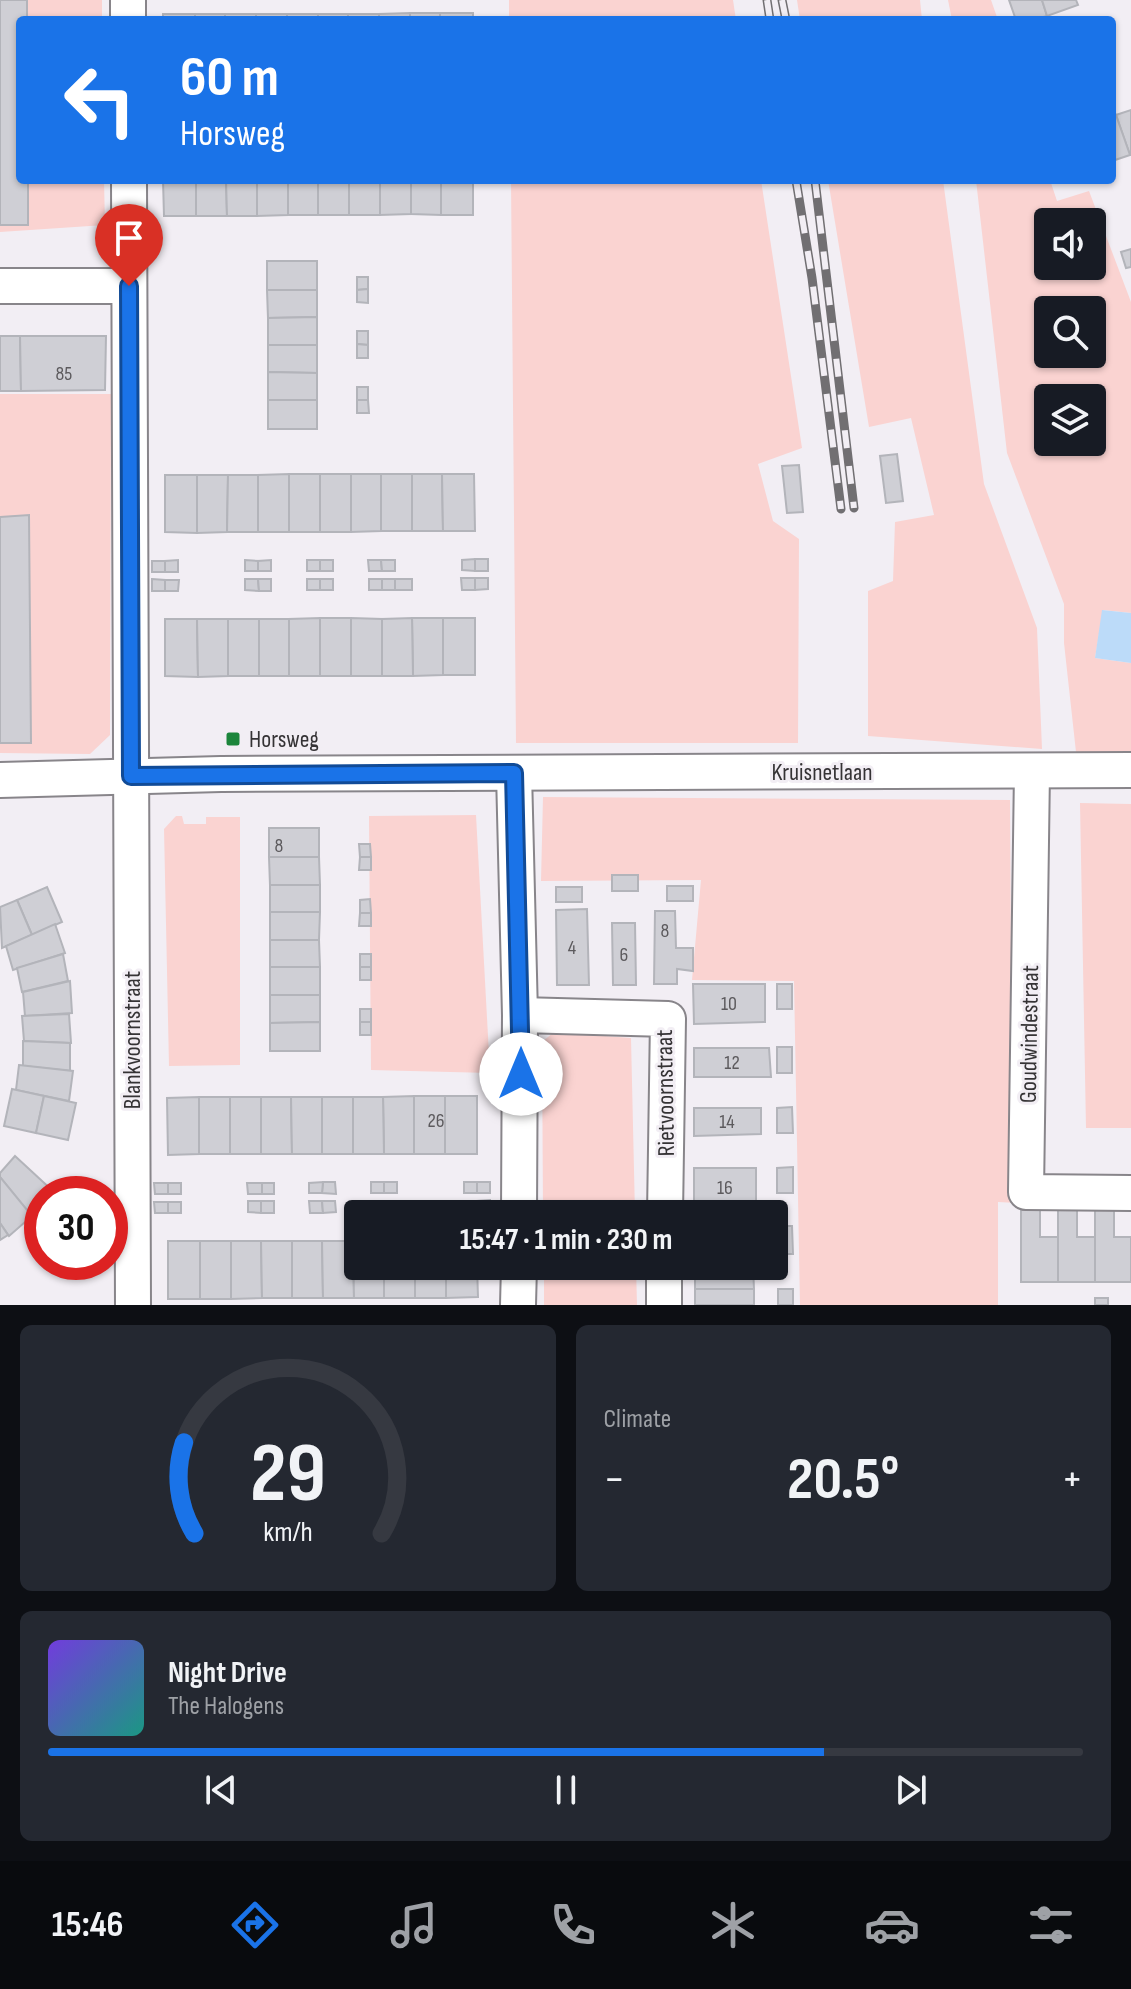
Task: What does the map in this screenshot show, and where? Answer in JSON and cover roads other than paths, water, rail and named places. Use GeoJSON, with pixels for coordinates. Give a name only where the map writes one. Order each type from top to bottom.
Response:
{"type":"FeatureCollection","features":[{"type":"Feature","properties":{"kind":"street","name":"Blankvoornstraat"},"geometry":{"type":"LineString","coordinates":[[129,184],[133,1305]]}},
{"type":"Feature","properties":{"kind":"street"},"geometry":{"type":"LineString","coordinates":[[0,286],[129,286]]}},
{"type":"Feature","properties":{"kind":"street","name":"Kruisnetlaan"},"geometry":{"type":"LineString","coordinates":[[514,773],[1131,770]]}},
{"type":"Feature","properties":{"kind":"street","name":"Goudwindestraat"},"geometry":{"type":"LineString","coordinates":[[1032,771],[1026,1192],[1131,1193]]}},
{"type":"Feature","properties":{"kind":"street"},"geometry":{"type":"LineString","coordinates":[[0,780],[514,773],[520,1015],[519,1200]]}},
{"type":"Feature","properties":{"kind":"street","name":"Rietvoornstraat"},"geometry":{"type":"LineString","coordinates":[[520,1015],[668,1019],[665,1200]]}},
{"type":"Feature","properties":{"kind":"street"},"geometry":{"type":"LineString","coordinates":[[518,1305],[519,1280]]}},
{"type":"Feature","properties":{"kind":"street"},"geometry":{"type":"LineString","coordinates":[[664,1280],[664,1305]]}},
{"type":"Feature","properties":{"kind":"water"},"geometry":{"type":"Polygon","coordinates":[[[1102,610],[1131,613],[1131,663],[1095,658],[1102,610]]]}},
{"type":"Feature","properties":{"kind":"railway"},"geometry":{"type":"LineString","coordinates":[[767,0],[769,16]]}},
{"type":"Feature","properties":{"kind":"railway"},"geometry":{"type":"LineString","coordinates":[[782,0],[785,16]]}},
{"type":"Feature","properties":{"kind":"railway"},"geometry":{"type":"LineString","coordinates":[[797,184],[812,278],[841,509]]}},
{"type":"Feature","properties":{"kind":"railway"},"geometry":{"type":"LineString","coordinates":[[815,184],[854,508]]}},
{"type":"Feature","properties":{"kind":"place","name":"Horsweg"},"geometry":{"type":"Point","coordinates":[233,739]}}]}
